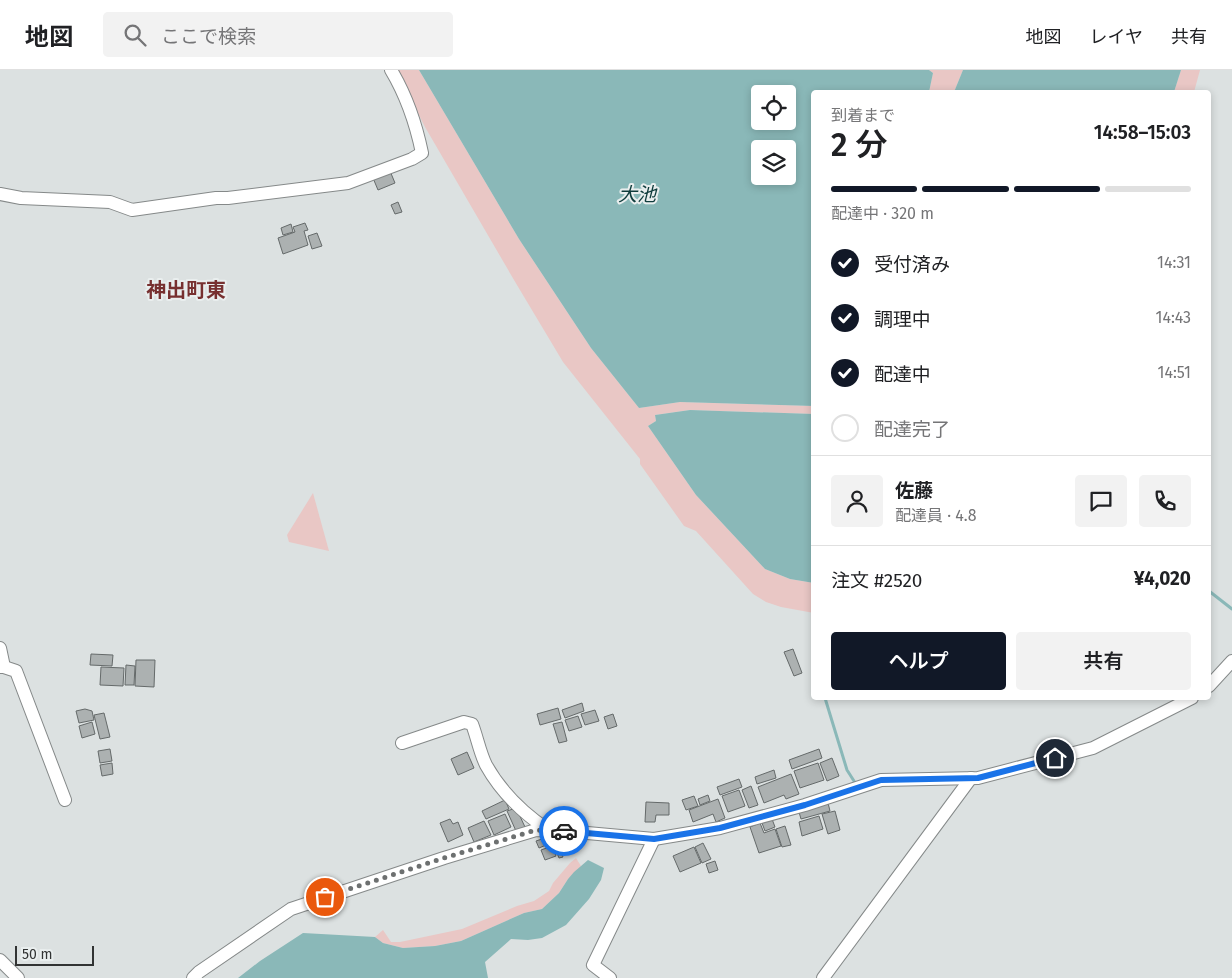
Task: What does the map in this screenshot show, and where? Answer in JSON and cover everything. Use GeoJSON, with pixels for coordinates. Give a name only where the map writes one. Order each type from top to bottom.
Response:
{"type":"FeatureCollection","features":[{"type":"Feature","properties":{"kind":"street"},"geometry":{"type":"LineString","coordinates":[[0,194],[21,198],[110,202],[132,210],[348,183],[412,159],[422,153],[416,128],[396,79],[390,70]]}},
{"type":"Feature","properties":{"kind":"street"},"geometry":{"type":"LineString","coordinates":[[0,648],[2,667],[16,671],[65,800]]}},
{"type":"Feature","properties":{"kind":"street"},"geometry":{"type":"LineString","coordinates":[[1211,684],[1232,661]]}},
{"type":"Feature","properties":{"kind":"street"},"geometry":{"type":"LineString","coordinates":[[193,978],[291,909],[453,855],[536,830],[654,839],[720,828],[805,805],[881,780],[978,778],[1093,748],[1188,700]]}},
{"type":"Feature","properties":{"kind":"street"},"geometry":{"type":"LineString","coordinates":[[402,744],[464,722],[472,724],[486,764],[506,794],[533,820],[548,830]]}},
{"type":"Feature","properties":{"kind":"street"},"geometry":{"type":"LineString","coordinates":[[823,978],[971,778]]}},
{"type":"Feature","properties":{"kind":"street"},"geometry":{"type":"LineString","coordinates":[[610,978],[592,965],[654,839]]}},
{"type":"Feature","properties":{"kind":"street"},"geometry":{"type":"LineString","coordinates":[[0,960],[18,978]]}},
{"type":"Feature","properties":{"kind":"shaded area"},"geometry":{"type":"Polygon","coordinates":[[[396,70],[419,70],[519,239],[591,348],[639,408],[680,402],[811,406],[811,414],[690,410],[655,415],[656,421],[648,426],[696,495],[765,569],[790,579],[811,582],[811,612],[781,607],[766,602],[753,594],[696,531],[684,526],[640,464],[640,459],[563,362],[425,127],[396,70]]]}},
{"type":"Feature","properties":{"kind":"shaded area"},"geometry":{"type":"Polygon","coordinates":[[[929,70],[963,70],[955,90],[929,90],[933,73],[929,70]]]}},
{"type":"Feature","properties":{"kind":"shaded area"},"geometry":{"type":"Polygon","coordinates":[[[1181,70],[1200,70],[1195,90],[1175,90],[1181,70]]]}},
{"type":"Feature","properties":{"kind":"shaded area"},"geometry":{"type":"Polygon","coordinates":[[[313,493],[329,551],[289,542],[287,535],[313,493]]]}},
{"type":"Feature","properties":{"kind":"shaded area"},"geometry":{"type":"Polygon","coordinates":[[[576,858],[581,866],[568,879],[559,893],[542,909],[524,913],[461,941],[435,946],[403,948],[383,943],[375,937],[383,930],[391,942],[400,942],[462,929],[517,906],[534,901],[549,891],[553,883],[576,858]]]}},
{"type":"Feature","properties":{"kind":"water","name":"大池"},"geometry":{"type":"Polygon","coordinates":[[[419,70],[929,70],[933,73],[929,90],[811,90],[811,406],[680,402],[639,408],[591,348],[519,239],[419,70]]]}},
{"type":"Feature","properties":{"kind":"water"},"geometry":{"type":"Polygon","coordinates":[[[963,70],[1181,70],[1175,90],[955,90],[963,70]]]}},
{"type":"Feature","properties":{"kind":"water"},"geometry":{"type":"Polygon","coordinates":[[[690,410],[811,414],[811,582],[790,579],[765,569],[696,495],[648,426],[656,421],[655,415],[690,410]]]}},
{"type":"Feature","properties":{"kind":"water"},"geometry":{"type":"Polygon","coordinates":[[[588,860],[604,868],[601,880],[589,899],[566,925],[542,938],[528,940],[511,939],[485,962],[488,978],[238,978],[303,933],[375,937],[383,943],[403,948],[435,946],[461,941],[524,913],[542,909],[559,893],[574,872],[588,860]]]}},
{"type":"Feature","properties":{"kind":"building"},"geometry":{"type":"Polygon","coordinates":[[[390,171],[395,183],[378,190],[373,178],[390,171]]]}},
{"type":"Feature","properties":{"kind":"building"},"geometry":{"type":"Polygon","coordinates":[[[398,202],[402,212],[395,214],[391,205],[398,202]]]}},
{"type":"Feature","properties":{"kind":"building"},"geometry":{"type":"Polygon","coordinates":[[[305,223],[308,230],[304,231],[308,245],[283,254],[278,238],[295,232],[293,227],[305,223]]]}},
{"type":"Feature","properties":{"kind":"building"},"geometry":{"type":"Polygon","coordinates":[[[291,224],[293,232],[283,235],[281,228],[291,224]]]}},
{"type":"Feature","properties":{"kind":"building"},"geometry":{"type":"Polygon","coordinates":[[[317,233],[322,246],[312,249],[308,236],[317,233]]]}},
{"type":"Feature","properties":{"kind":"building"},"geometry":{"type":"Polygon","coordinates":[[[793,649],[802,673],[794,676],[784,652],[793,649]]]}},
{"type":"Feature","properties":{"kind":"building"},"geometry":{"type":"Polygon","coordinates":[[[91,654],[113,655],[112,666],[90,665],[91,654]]]}},
{"type":"Feature","properties":{"kind":"building"},"geometry":{"type":"Polygon","coordinates":[[[136,660],[155,660],[154,687],[135,686],[136,660]]]}},
{"type":"Feature","properties":{"kind":"building"},"geometry":{"type":"Polygon","coordinates":[[[126,665],[135,666],[134,685],[125,685],[126,665]]]}},
{"type":"Feature","properties":{"kind":"building"},"geometry":{"type":"Polygon","coordinates":[[[101,667],[124,668],[123,686],[100,685],[101,667]]]}},
{"type":"Feature","properties":{"kind":"building"},"geometry":{"type":"Polygon","coordinates":[[[582,703],[584,711],[565,718],[562,710],[582,703]]]}},
{"type":"Feature","properties":{"kind":"building"},"geometry":{"type":"Polygon","coordinates":[[[558,708],[561,719],[540,725],[537,714],[558,708]]]}},
{"type":"Feature","properties":{"kind":"building"},"geometry":{"type":"Polygon","coordinates":[[[85,709],[92,711],[94,720],[79,723],[76,711],[85,709]]]}},
{"type":"Feature","properties":{"kind":"building"},"geometry":{"type":"Polygon","coordinates":[[[595,710],[599,721],[585,725],[581,714],[595,710]]]}},
{"type":"Feature","properties":{"kind":"building"},"geometry":{"type":"Polygon","coordinates":[[[104,713],[110,737],[100,739],[94,715],[104,713]]]}},
{"type":"Feature","properties":{"kind":"building"},"geometry":{"type":"Polygon","coordinates":[[[613,714],[617,726],[608,729],[604,717],[613,714]]]}},
{"type":"Feature","properties":{"kind":"building"},"geometry":{"type":"Polygon","coordinates":[[[578,716],[582,727],[569,731],[565,720],[578,716]]]}},
{"type":"Feature","properties":{"kind":"building"},"geometry":{"type":"Polygon","coordinates":[[[92,722],[95,734],[82,738],[79,726],[92,722]]]}},
{"type":"Feature","properties":{"kind":"building"},"geometry":{"type":"Polygon","coordinates":[[[562,722],[567,741],[559,743],[553,724],[562,722]]]}},
{"type":"Feature","properties":{"kind":"building"},"geometry":{"type":"Polygon","coordinates":[[[110,749],[112,761],[100,763],[98,751],[110,749]]]}},
{"type":"Feature","properties":{"kind":"building"},"geometry":{"type":"Polygon","coordinates":[[[819,749],[822,758],[792,769],[789,760],[819,749]]]}},
{"type":"Feature","properties":{"kind":"building"},"geometry":{"type":"Polygon","coordinates":[[[467,752],[474,768],[458,775],[451,759],[467,752]]]}},
{"type":"Feature","properties":{"kind":"building"},"geometry":{"type":"Polygon","coordinates":[[[832,758],[839,776],[827,781],[820,763],[832,758]]]}},
{"type":"Feature","properties":{"kind":"building"},"geometry":{"type":"Polygon","coordinates":[[[112,763],[113,774],[102,776],[100,765],[112,763]]]}},
{"type":"Feature","properties":{"kind":"building"},"geometry":{"type":"Polygon","coordinates":[[[818,763],[824,780],[800,788],[794,771],[818,763]]]}},
{"type":"Feature","properties":{"kind":"building"},"geometry":{"type":"Polygon","coordinates":[[[774,770],[776,778],[757,784],[755,777],[774,770]]]}},
{"type":"Feature","properties":{"kind":"building"},"geometry":{"type":"Polygon","coordinates":[[[791,774],[799,794],[786,799],[784,795],[764,803],[758,787],[791,774]]]}},
{"type":"Feature","properties":{"kind":"building"},"geometry":{"type":"Polygon","coordinates":[[[739,779],[742,787],[720,795],[717,787],[739,779]]]}},
{"type":"Feature","properties":{"kind":"building"},"geometry":{"type":"Polygon","coordinates":[[[751,786],[758,805],[749,808],[742,790],[751,786]]]}},
{"type":"Feature","properties":{"kind":"building"},"geometry":{"type":"Polygon","coordinates":[[[739,790],[745,806],[728,812],[722,796],[739,790]]]}},
{"type":"Feature","properties":{"kind":"building"},"geometry":{"type":"Polygon","coordinates":[[[708,795],[710,801],[700,805],[698,799],[708,795]]]}},
{"type":"Feature","properties":{"kind":"building"},"geometry":{"type":"Polygon","coordinates":[[[694,796],[698,806],[686,810],[682,800],[694,796]]]}},
{"type":"Feature","properties":{"kind":"building"},"geometry":{"type":"Polygon","coordinates":[[[718,799],[725,818],[716,822],[713,814],[693,822],[689,810],[718,799]]]}},
{"type":"Feature","properties":{"kind":"building"},"geometry":{"type":"Polygon","coordinates":[[[505,800],[509,809],[486,819],[482,811],[505,800]]]}},
{"type":"Feature","properties":{"kind":"building"},"geometry":{"type":"Polygon","coordinates":[[[646,802],[669,803],[669,815],[656,815],[655,822],[645,822],[646,802]]]}},
{"type":"Feature","properties":{"kind":"building"},"geometry":{"type":"Polygon","coordinates":[[[828,803],[830,811],[801,819],[799,812],[828,803]]]}},
{"type":"Feature","properties":{"kind":"building"},"geometry":{"type":"Polygon","coordinates":[[[513,809],[518,812],[525,827],[516,831],[507,811],[513,809]]]}},
{"type":"Feature","properties":{"kind":"building"},"geometry":{"type":"Polygon","coordinates":[[[835,811],[840,830],[828,834],[822,814],[835,811]]]}},
{"type":"Feature","properties":{"kind":"building"},"geometry":{"type":"Polygon","coordinates":[[[505,814],[511,827],[494,835],[488,821],[505,814]]]}},
{"type":"Feature","properties":{"kind":"building"},"geometry":{"type":"Polygon","coordinates":[[[819,816],[823,829],[802,836],[799,822],[819,816]]]}},
{"type":"Feature","properties":{"kind":"building"},"geometry":{"type":"Polygon","coordinates":[[[450,819],[453,824],[458,822],[463,835],[448,842],[440,823],[450,819]]]}},
{"type":"Feature","properties":{"kind":"building"},"geometry":{"type":"Polygon","coordinates":[[[772,819],[775,827],[765,831],[762,823],[772,819]]]}},
{"type":"Feature","properties":{"kind":"building"},"geometry":{"type":"Polygon","coordinates":[[[484,821],[491,835],[474,842],[468,828],[484,821]]]}},
{"type":"Feature","properties":{"kind":"building"},"geometry":{"type":"Polygon","coordinates":[[[760,823],[764,833],[775,829],[781,846],[759,853],[750,827],[760,823]]]}},
{"type":"Feature","properties":{"kind":"building"},"geometry":{"type":"Polygon","coordinates":[[[785,826],[791,845],[782,847],[776,829],[785,826]]]}},
{"type":"Feature","properties":{"kind":"building"},"geometry":{"type":"Polygon","coordinates":[[[548,837],[551,843],[539,848],[536,841],[548,837]]]}},
{"type":"Feature","properties":{"kind":"building"},"geometry":{"type":"Polygon","coordinates":[[[557,842],[563,857],[559,858],[553,843],[557,842]]]}},
{"type":"Feature","properties":{"kind":"building"},"geometry":{"type":"Polygon","coordinates":[[[703,843],[711,859],[702,863],[695,847],[703,843]]]}},
{"type":"Feature","properties":{"kind":"building"},"geometry":{"type":"Polygon","coordinates":[[[552,846],[556,856],[545,860],[541,850],[552,846]]]}},
{"type":"Feature","properties":{"kind":"building"},"geometry":{"type":"Polygon","coordinates":[[[694,847],[701,863],[680,872],[673,856],[694,847]]]}},
{"type":"Feature","properties":{"kind":"building"},"geometry":{"type":"Polygon","coordinates":[[[715,861],[718,870],[709,873],[706,864],[715,861]]]}},
{"type":"Feature","properties":{"kind":"waterway"},"geometry":{"type":"LineString","coordinates":[[1211,593],[1232,609]]}},
{"type":"Feature","properties":{"kind":"waterway"},"geometry":{"type":"LineString","coordinates":[[826,700],[847,770],[854,781]]}},
{"type":"Feature","properties":{"kind":"way so far"},"geometry":{"type":"LineString","coordinates":[[325,897],[536,830],[564,831]]}},
{"type":"Feature","properties":{"kind":"district","name":"神出町東"},"geometry":{"type":"Point","coordinates":[186,290]}},
{"type":"Feature","properties":{"kind":"route"},"geometry":{"type":"LineString","coordinates":[[564,831],[654,839],[720,828],[805,805],[881,780],[978,778],[1055,758]]}}]}
